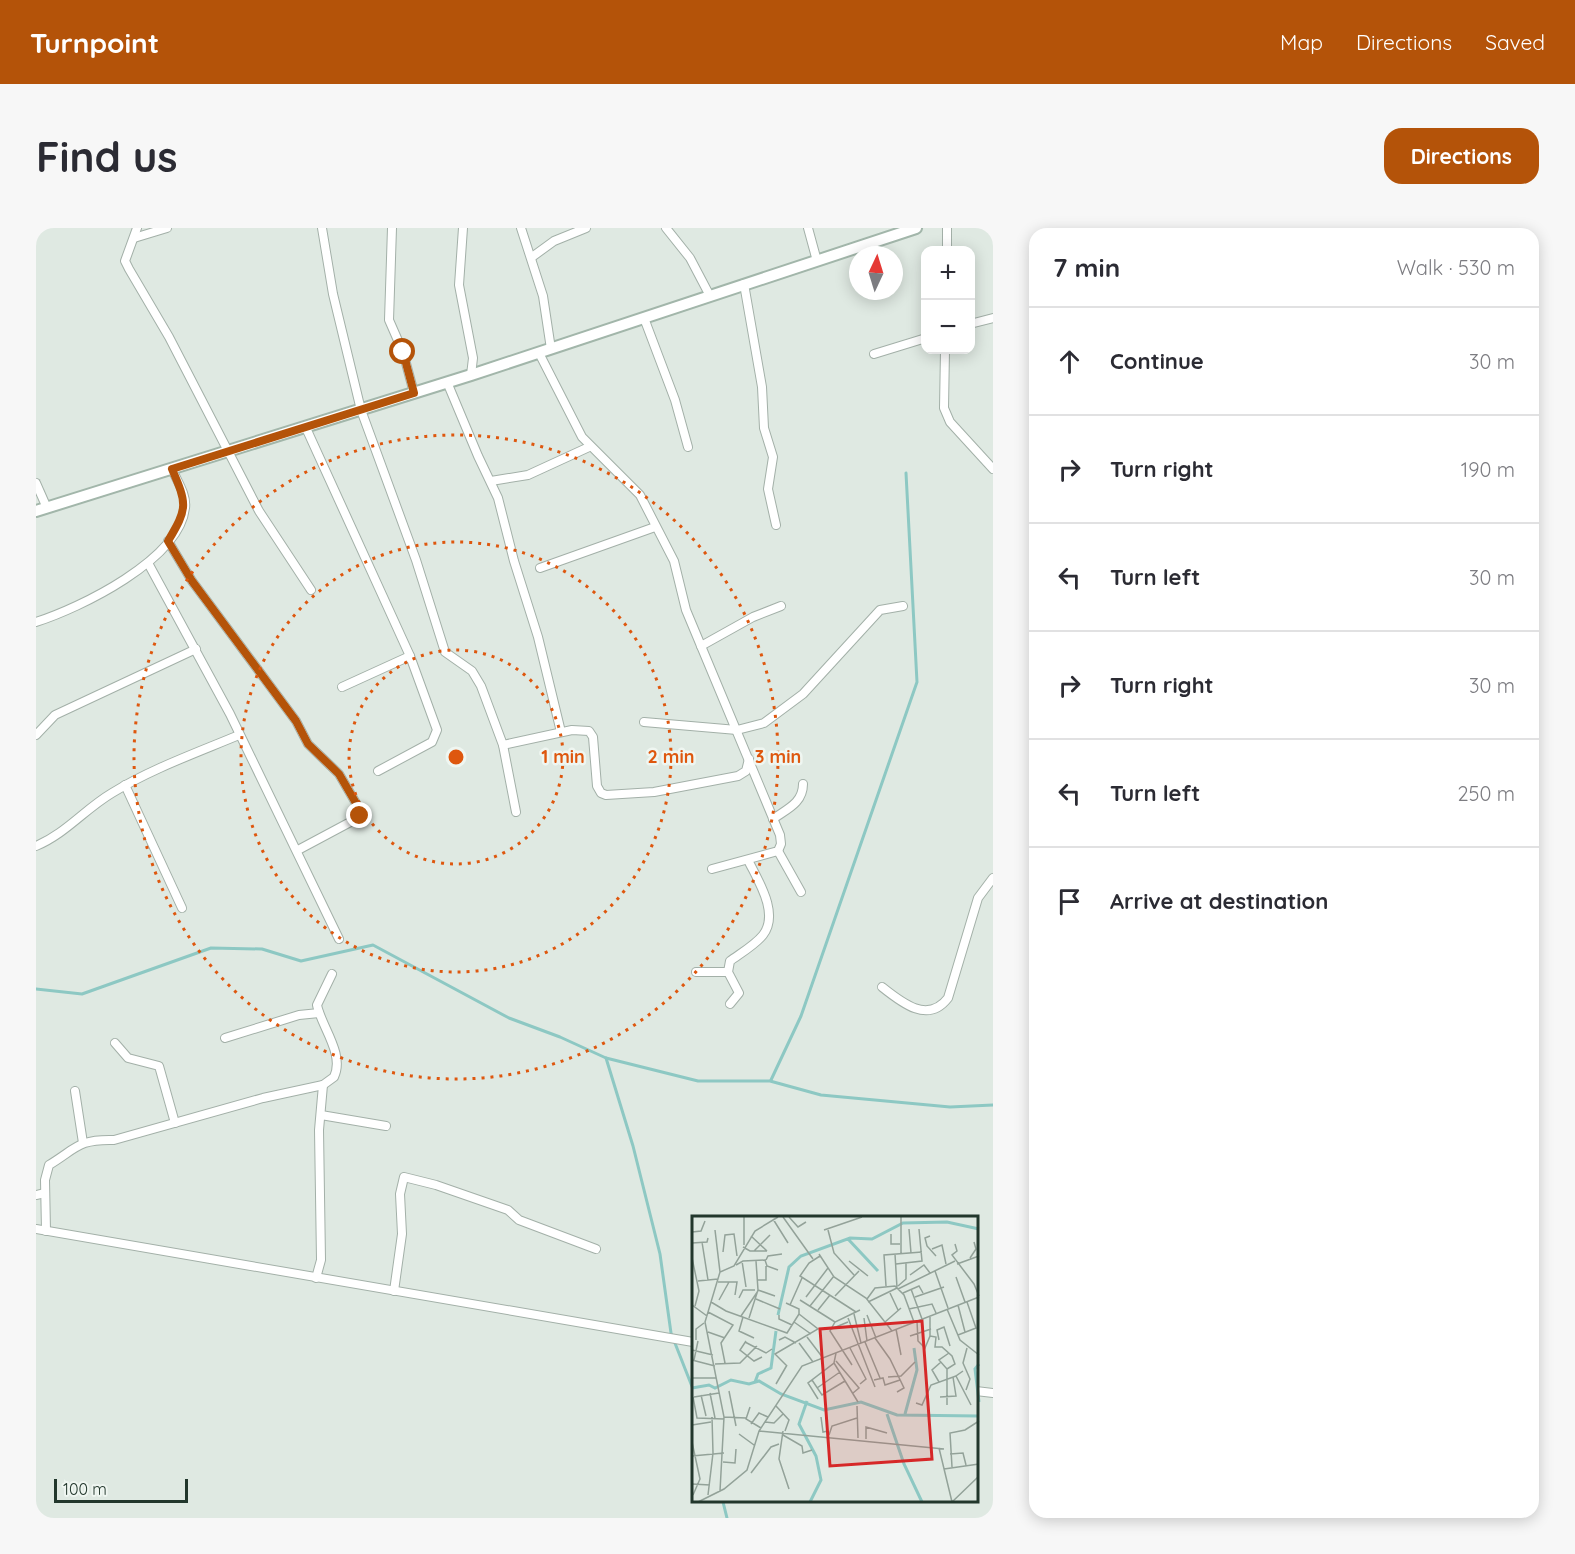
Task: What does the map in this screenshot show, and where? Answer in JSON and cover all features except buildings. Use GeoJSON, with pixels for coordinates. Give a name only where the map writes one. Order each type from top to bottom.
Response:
{"type":"FeatureCollection","features":[{"type":"Feature","properties":{"kind":"main road"},"geometry":{"type":"LineString","coordinates":[[41,510],[471,375],[916,228]]}},
{"type":"Feature","properties":{"kind":"street"},"geometry":{"type":"LineString","coordinates":[[137,228],[125,261],[169,337],[259,511],[311,590]]}},
{"type":"Feature","properties":{"kind":"street"},"geometry":{"type":"LineString","coordinates":[[134,238],[167,228]]}},
{"type":"Feature","properties":{"kind":"street"},"geometry":{"type":"LineString","coordinates":[[322,228],[333,294],[361,410],[416,560],[445,652],[477,678],[503,745],[516,812]]}},
{"type":"Feature","properties":{"kind":"street"},"geometry":{"type":"LineString","coordinates":[[392,228],[388,313],[414,393]]}},
{"type":"Feature","properties":{"kind":"street"},"geometry":{"type":"LineString","coordinates":[[463,228],[459,285],[473,358],[471,375]]}},
{"type":"Feature","properties":{"kind":"street"},"geometry":{"type":"LineString","coordinates":[[521,228],[543,296],[550,349]]}},
{"type":"Feature","properties":{"kind":"street"},"geometry":{"type":"LineString","coordinates":[[532,257],[554,241],[586,228]]}},
{"type":"Feature","properties":{"kind":"street"},"geometry":{"type":"LineString","coordinates":[[666,228],[690,258],[710,296]]}},
{"type":"Feature","properties":{"kind":"street"},"geometry":{"type":"LineString","coordinates":[[808,228],[817,261]]}},
{"type":"Feature","properties":{"kind":"street"},"geometry":{"type":"LineString","coordinates":[[947,228],[947,246]]}},
{"type":"Feature","properties":{"kind":"street"},"geometry":{"type":"LineString","coordinates":[[744,284],[762,387],[766,435],[773,457],[768,494],[776,525]]}},
{"type":"Feature","properties":{"kind":"street"},"geometry":{"type":"LineString","coordinates":[[644,318],[675,400],[688,447]]}},
{"type":"Feature","properties":{"kind":"street"},"geometry":{"type":"LineString","coordinates":[[975,323],[993,318]]}},
{"type":"Feature","properties":{"kind":"street"},"geometry":{"type":"LineString","coordinates":[[874,354],[921,340]]}},
{"type":"Feature","properties":{"kind":"street"},"geometry":{"type":"LineString","coordinates":[[538,353],[588,447],[634,486],[674,561],[686,610],[780,835],[781,844],[778,851]]}},
{"type":"Feature","properties":{"kind":"street"},"geometry":{"type":"LineString","coordinates":[[945,354],[944,408],[950,423],[993,469]]}},
{"type":"Feature","properties":{"kind":"street"},"geometry":{"type":"LineString","coordinates":[[447,382],[498,498],[512,554],[538,637],[561,732]]}},
{"type":"Feature","properties":{"kind":"street"},"geometry":{"type":"LineString","coordinates":[[306,428],[410,656],[437,730],[437,736],[432,742],[378,771]]}},
{"type":"Feature","properties":{"kind":"street"},"geometry":{"type":"LineString","coordinates":[[491,481],[528,475],[588,447]]}},
{"type":"Feature","properties":{"kind":"street"},"geometry":{"type":"LineString","coordinates":[[36,622],[105,592],[148,562],[168,541],[185,510],[185,500],[172,469]]}},
{"type":"Feature","properties":{"kind":"street"},"geometry":{"type":"LineString","coordinates":[[36,483],[41,510]]}},
{"type":"Feature","properties":{"kind":"street"},"geometry":{"type":"LineString","coordinates":[[540,568],[655,527]]}},
{"type":"Feature","properties":{"kind":"street"},"geometry":{"type":"LineString","coordinates":[[168,541],[192,581],[290,712],[308,744],[339,774],[360,810],[360,816],[356,819],[298,850]]}},
{"type":"Feature","properties":{"kind":"street"},"geometry":{"type":"LineString","coordinates":[[148,562],[196,649],[298,850],[339,939]]}},
{"type":"Feature","properties":{"kind":"street"},"geometry":{"type":"LineString","coordinates":[[701,646],[753,617],[781,606]]}},
{"type":"Feature","properties":{"kind":"street"},"geometry":{"type":"LineString","coordinates":[[644,722],[737,730],[764,723],[794,701],[880,610],[903,606]]}},
{"type":"Feature","properties":{"kind":"street"},"geometry":{"type":"LineString","coordinates":[[36,735],[55,715],[196,649]]}},
{"type":"Feature","properties":{"kind":"street"},"geometry":{"type":"LineString","coordinates":[[342,687],[410,656]]}},
{"type":"Feature","properties":{"kind":"street"},"geometry":{"type":"LineString","coordinates":[[503,745],[561,732],[584,730],[592,734],[597,786],[601,794],[606,795],[654,792],[738,776],[746,771],[749,759]]}},
{"type":"Feature","properties":{"kind":"street"},"geometry":{"type":"LineString","coordinates":[[36,846],[54,837],[99,800],[125,785],[239,735]]}},
{"type":"Feature","properties":{"kind":"street"},"geometry":{"type":"LineString","coordinates":[[773,819],[796,804],[803,794],[803,784]]}},
{"type":"Feature","properties":{"kind":"street"},"geometry":{"type":"LineString","coordinates":[[125,785],[182,908]]}},
{"type":"Feature","properties":{"kind":"street"},"geometry":{"type":"LineString","coordinates":[[712,869],[778,851]]}},
{"type":"Feature","properties":{"kind":"street"},"geometry":{"type":"LineString","coordinates":[[778,851],[801,892]]}},
{"type":"Feature","properties":{"kind":"street"},"geometry":{"type":"LineString","coordinates":[[730,1004],[739,993],[728,972],[730,961],[762,936],[768,921],[763,890],[748,860]]}},
{"type":"Feature","properties":{"kind":"street"},"geometry":{"type":"LineString","coordinates":[[882,987],[899,1001],[913,1007],[931,1012],[940,1009],[948,998],[978,898],[993,878]]}},
{"type":"Feature","properties":{"kind":"street"},"geometry":{"type":"LineString","coordinates":[[696,972],[728,972]]}},
{"type":"Feature","properties":{"kind":"street"},"geometry":{"type":"LineString","coordinates":[[46,1231],[45,1193],[49,1165],[83,1143],[90,1140],[114,1140],[323,1085],[334,1077],[336,1067],[331,1037],[319,1013],[319,996],[332,974]]}},
{"type":"Feature","properties":{"kind":"street"},"geometry":{"type":"LineString","coordinates":[[225,1038],[299,1015],[319,1013]]}},
{"type":"Feature","properties":{"kind":"street"},"geometry":{"type":"LineString","coordinates":[[115,1043],[128,1058],[159,1066],[176,1123]]}},
{"type":"Feature","properties":{"kind":"street"},"geometry":{"type":"LineString","coordinates":[[316,1278],[321,1260],[323,1085]]}},
{"type":"Feature","properties":{"kind":"street"},"geometry":{"type":"LineString","coordinates":[[75,1091],[83,1143]]}},
{"type":"Feature","properties":{"kind":"street"},"geometry":{"type":"LineString","coordinates":[[321,1115],[386,1126]]}},
{"type":"Feature","properties":{"kind":"street"},"geometry":{"type":"LineString","coordinates":[[394,1291],[402,1234],[400,1194],[405,1177],[436,1185],[508,1210],[519,1220],[596,1249]]}},
{"type":"Feature","properties":{"kind":"street"},"geometry":{"type":"LineString","coordinates":[[36,1195],[45,1193]]}},
{"type":"Feature","properties":{"kind":"street"},"geometry":{"type":"LineString","coordinates":[[36,1230],[692,1342]]}},
{"type":"Feature","properties":{"kind":"street"},"geometry":{"type":"LineString","coordinates":[[978,1391],[993,1393]]}},
{"type":"Feature","properties":{"kind":"waterway"},"geometry":{"type":"LineString","coordinates":[[771,1080],[801,1016],[917,682],[906,473]]}},
{"type":"Feature","properties":{"kind":"waterway"},"geometry":{"type":"LineString","coordinates":[[36,989],[82,994],[211,948],[262,949],[301,961],[373,945],[509,1018],[560,1037],[606,1058],[698,1081],[770,1081],[821,1095],[950,1107],[993,1105]]}},
{"type":"Feature","properties":{"kind":"waterway"},"geometry":{"type":"LineString","coordinates":[[606,1058],[633,1146],[660,1254],[671,1333],[692,1386]]}},
{"type":"Feature","properties":{"kind":"waterway"},"geometry":{"type":"LineString","coordinates":[[723,1503],[727,1518]]}},
{"type":"Feature","properties":{"kind":"route"},"geometry":{"type":"LineString","coordinates":[[360,816],[360,810],[339,774],[308,744],[276,691],[192,581],[168,541],[185,510],[185,500],[172,469],[414,393],[403,352]]}}]}
